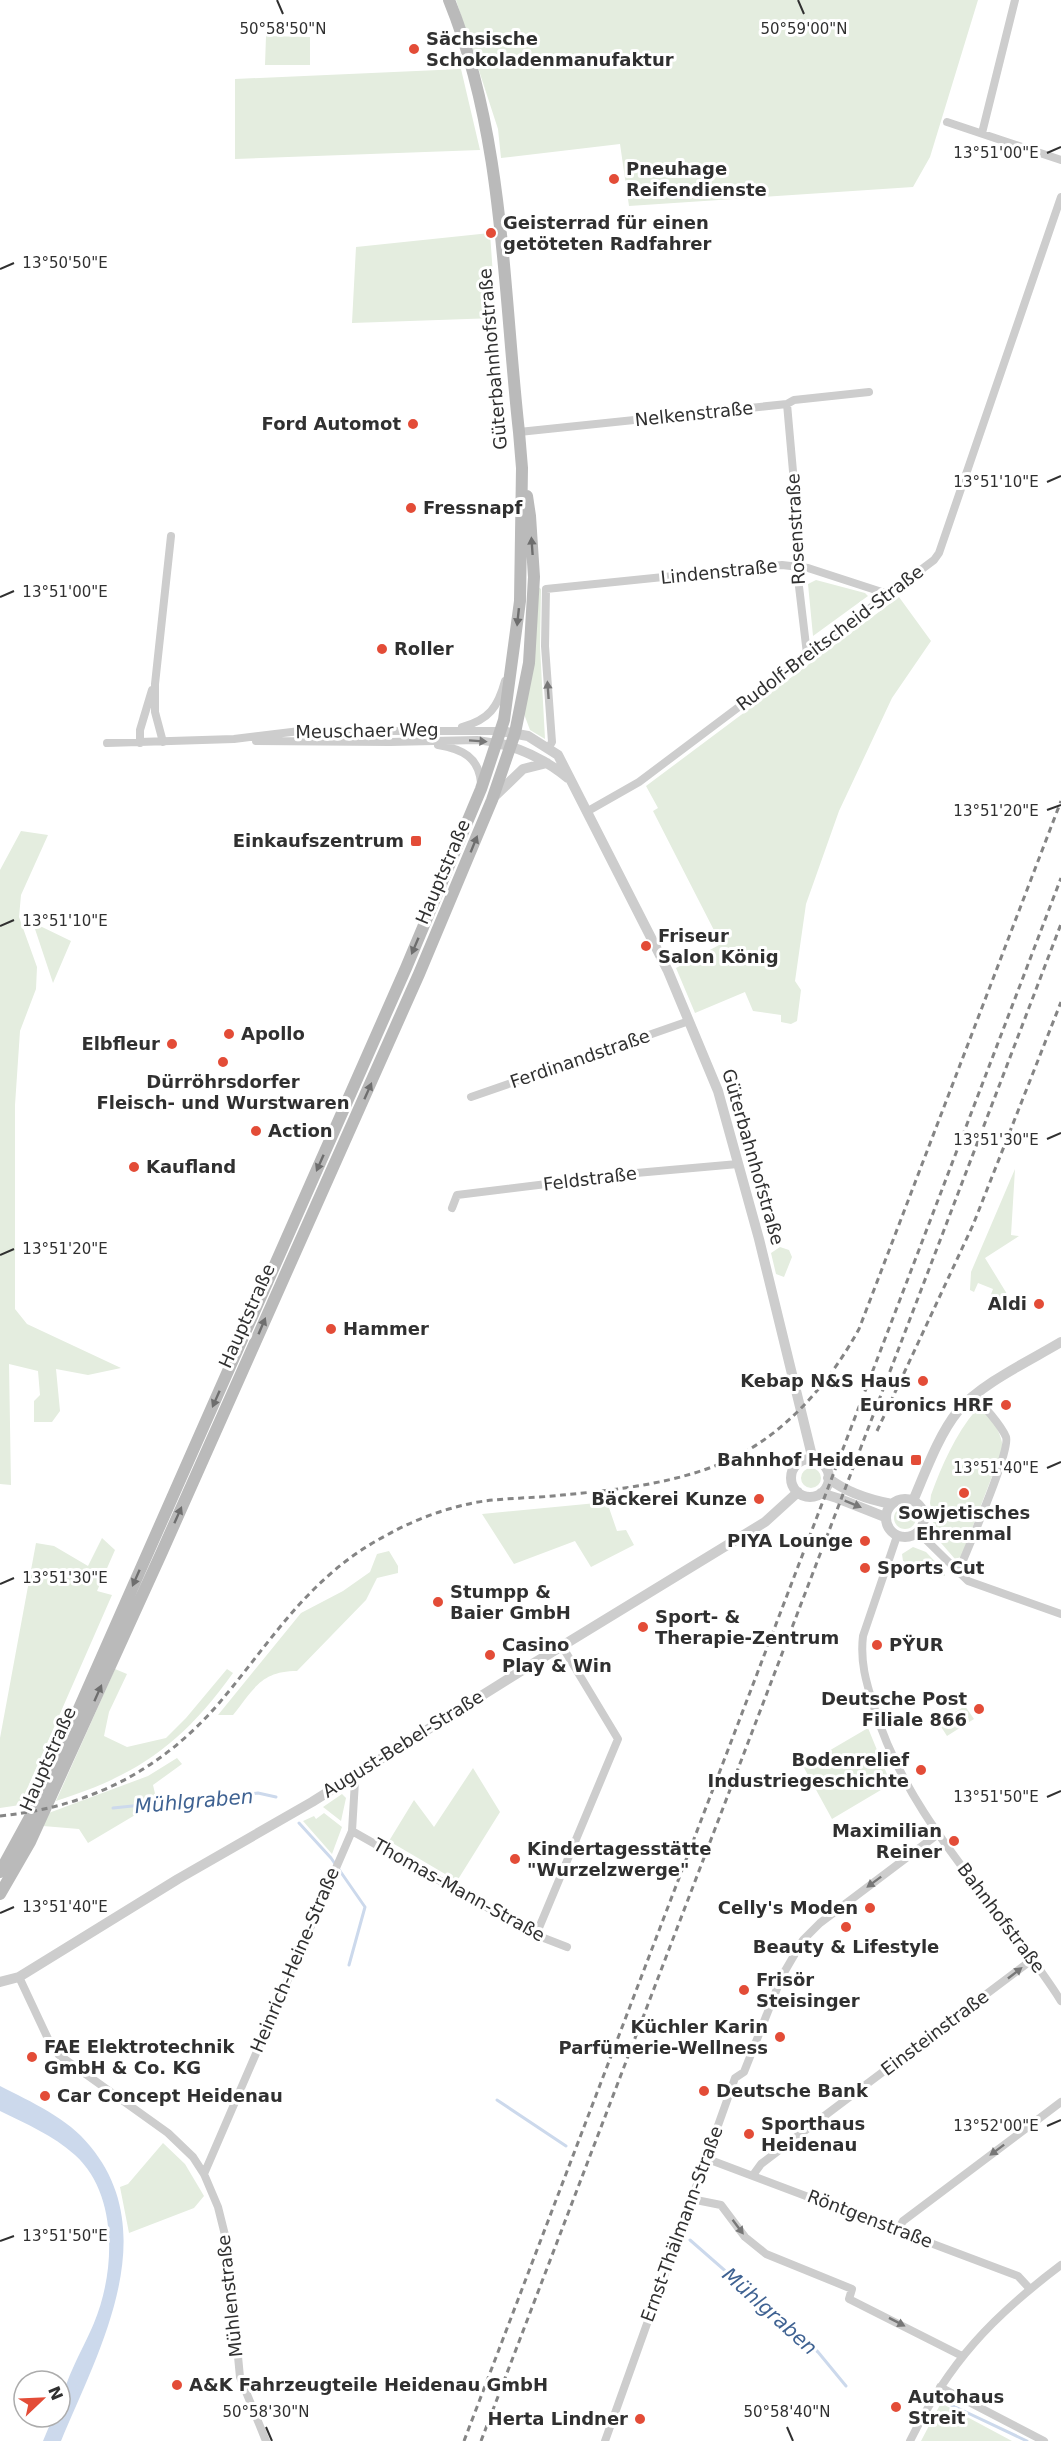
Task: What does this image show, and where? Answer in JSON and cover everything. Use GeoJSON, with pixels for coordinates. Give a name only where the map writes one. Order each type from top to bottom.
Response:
{"type":"FeatureCollection","features":[{"type":"Feature","properties":{"kind":"main road","name":"Güterbahnhofstraße"},"geometry":{"type":"LineString","coordinates":[[449,0],[470,61],[483,114],[494,181],[522,468],[530,516],[534,578],[529,663],[515,733]]}},
{"type":"Feature","properties":{"kind":"main road","name":"Güterbahnhofstraße"},"geometry":{"type":"LineString","coordinates":[[499,737],[515,646],[520,601],[522,468]]}},
{"type":"Feature","properties":{"kind":"main road","name":"Hauptstraße"},"geometry":{"type":"LineString","coordinates":[[0,1894],[30,1842],[166,1544],[419,974],[492,800],[515,733]]}},
{"type":"Feature","properties":{"kind":"main road","name":"Hauptstraße"},"geometry":{"type":"LineString","coordinates":[[0,1872],[36,1806],[406,968],[481,789],[499,737]]}},
{"type":"Feature","properties":{"kind":"street"},"geometry":{"type":"LineString","coordinates":[[982,133],[1015,0]]}},
{"type":"Feature","properties":{"kind":"street"},"geometry":{"type":"LineString","coordinates":[[947,122],[1061,160]]}},
{"type":"Feature","properties":{"kind":"street","name":"Rudolf-Breitscheid-Straße"},"geometry":{"type":"LineString","coordinates":[[588,811],[639,782],[919,572],[939,553],[1061,197]]}},
{"type":"Feature","properties":{"kind":"street","name":"Nelkenstraße"},"geometry":{"type":"LineString","coordinates":[[519,432],[787,404],[794,400],[869,392]]}},
{"type":"Feature","properties":{"kind":"street","name":"Rosenstraße"},"geometry":{"type":"LineString","coordinates":[[787,404],[800,550],[798,566],[807,654]]}},
{"type":"Feature","properties":{"kind":"street"},"geometry":{"type":"LineString","coordinates":[[163,742],[155,712],[154,684],[171,536]]}},
{"type":"Feature","properties":{"kind":"street","name":"Lindenstraße"},"geometry":{"type":"LineString","coordinates":[[549,747],[552,742],[545,646],[546,589],[782,565],[798,566],[888,594]]}},
{"type":"Feature","properties":{"kind":"street"},"geometry":{"type":"LineString","coordinates":[[452,730],[479,722],[493,711],[500,699],[515,646]]}},
{"type":"Feature","properties":{"kind":"street"},"geometry":{"type":"LineString","coordinates":[[140,743],[140,730],[154,684]]}},
{"type":"Feature","properties":{"kind":"street","name":"Meuschaer Weg"},"geometry":{"type":"LineString","coordinates":[[107,743],[234,739],[300,731],[452,730],[499,737]]}},
{"type":"Feature","properties":{"kind":"street","name":"Güterbahnhofstraße"},"geometry":{"type":"LineString","coordinates":[[499,737],[515,733],[528,736],[549,747],[558,755],[668,971],[718,1092],[759,1239],[813,1460]]}},
{"type":"Feature","properties":{"kind":"street","name":"Güterbahnhofstraße"},"geometry":{"type":"LineString","coordinates":[[499,737],[511,746],[547,763],[572,782]]}},
{"type":"Feature","properties":{"kind":"street","name":"Meuschaer Weg"},"geometry":{"type":"LineString","coordinates":[[234,739],[274,742],[417,742],[499,737]]}},
{"type":"Feature","properties":{"kind":"street"},"geometry":{"type":"LineString","coordinates":[[417,742],[449,747],[469,754],[478,767],[481,789]]}},
{"type":"Feature","properties":{"kind":"street"},"geometry":{"type":"LineString","coordinates":[[492,800],[523,768],[547,763]]}},
{"type":"Feature","properties":{"kind":"street","name":"Ferdinandstraße"},"geometry":{"type":"LineString","coordinates":[[471,1097],[689,1021]]}},
{"type":"Feature","properties":{"kind":"street","name":"Feldstraße"},"geometry":{"type":"LineString","coordinates":[[452,1208],[456,1195],[636,1173],[738,1164]]}},
{"type":"Feature","properties":{"kind":"street"},"geometry":{"type":"LineString","coordinates":[[913,1501],[958,1410],[974,1396],[1061,1342]]}},
{"type":"Feature","properties":{"kind":"street"},"geometry":{"type":"LineString","coordinates":[[958,1573],[1001,1465],[1006,1446],[1006,1437],[974,1396]]}},
{"type":"Feature","properties":{"kind":"street"},"geometry":{"type":"LineString","coordinates":[[813,1460],[825,1468],[828,1478],[827,1486],[821,1493],[809,1497],[798,1492],[792,1483],[792,1473],[798,1464],[813,1460]]}},
{"type":"Feature","properties":{"kind":"street"},"geometry":{"type":"LineString","coordinates":[[828,1478],[870,1499],[892,1504]]}},
{"type":"Feature","properties":{"kind":"street","name":"August-Bebel-Straße"},"geometry":{"type":"LineString","coordinates":[[0,1982],[19,1977],[178,1879],[312,1802],[765,1522],[798,1492]]}},
{"type":"Feature","properties":{"kind":"street"},"geometry":{"type":"LineString","coordinates":[[821,1493],[885,1517]]}},
{"type":"Feature","properties":{"kind":"street"},"geometry":{"type":"LineString","coordinates":[[902,1499],[913,1501],[920,1506],[923,1524],[918,1532],[908,1537],[897,1536],[888,1528],[885,1517],[892,1504],[902,1499]]}},
{"type":"Feature","properties":{"kind":"street"},"geometry":{"type":"LineString","coordinates":[[918,1532],[968,1581],[1061,1614]]}},
{"type":"Feature","properties":{"kind":"street","name":"Bahnhofstraße"},"geometry":{"type":"LineString","coordinates":[[897,1536],[863,1636],[862,1665],[877,1718],[893,1761],[910,1793],[938,1834],[1034,1959],[1061,2001]]}},
{"type":"Feature","properties":{"kind":"street"},"geometry":{"type":"LineString","coordinates":[[536,1935],[618,1739],[562,1646]]}},
{"type":"Feature","properties":{"kind":"street","name":"Heinrich-Heine-Straße"},"geometry":{"type":"LineString","coordinates":[[204,2174],[352,1831],[355,1781],[352,1776]]}},
{"type":"Feature","properties":{"kind":"street","name":"Thomas-Mann-Straße"},"geometry":{"type":"LineString","coordinates":[[352,1831],[536,1935],[567,1947]]}},
{"type":"Feature","properties":{"kind":"street","name":"Ernst-Thälmann-Straße"},"geometry":{"type":"LineString","coordinates":[[605,2441],[735,2078],[744,2072],[782,1976],[803,1940],[820,1923],[938,1834]]}},
{"type":"Feature","properties":{"kind":"street","name":"Einsteinstraße"},"geometry":{"type":"LineString","coordinates":[[753,2175],[761,2164],[789,2142],[1034,1959]]}},
{"type":"Feature","properties":{"kind":"street","name":"Mühlenstraße"},"geometry":{"type":"LineString","coordinates":[[19,1977],[50,2043],[59,2055],[168,2133],[193,2157],[204,2174],[218,2207],[227,2243],[240,2377],[266,2441]]}},
{"type":"Feature","properties":{"kind":"street"},"geometry":{"type":"LineString","coordinates":[[898,2230],[903,2221],[1061,2102]]}},
{"type":"Feature","properties":{"kind":"street","name":"Röntgenstraße"},"geometry":{"type":"LineString","coordinates":[[705,2158],[1018,2276],[1030,2289]]}},
{"type":"Feature","properties":{"kind":"street"},"geometry":{"type":"LineString","coordinates":[[691,2199],[721,2205],[745,2237],[766,2254],[852,2289],[849,2299],[962,2356]]}},
{"type":"Feature","properties":{"kind":"street"},"geometry":{"type":"LineString","coordinates":[[910,2441],[938,2390],[962,2356],[998,2316],[1061,2265]]}},
{"type":"Feature","properties":{"kind":"street"},"geometry":{"type":"LineString","coordinates":[[938,2390],[1044,2441]]}},
{"type":"Feature","properties":{"kind":"shaded area"},"geometry":{"type":"Polygon","coordinates":[[[456,0],[978,0],[930,157],[913,187],[629,206],[620,144],[501,158],[498,129],[456,0]]]}},
{"type":"Feature","properties":{"kind":"shaded area"},"geometry":{"type":"Polygon","coordinates":[[[266,36],[310,37],[310,65],[265,65],[266,36]]]}},
{"type":"Feature","properties":{"kind":"shaded area"},"geometry":{"type":"Polygon","coordinates":[[[461,69],[480,150],[235,159],[235,79],[461,69]]]}},
{"type":"Feature","properties":{"kind":"shaded area"},"geometry":{"type":"Polygon","coordinates":[[[490,233],[496,318],[352,323],[356,247],[490,233]]]}},
{"type":"Feature","properties":{"kind":"shaded area"},"geometry":{"type":"Polygon","coordinates":[[[816,580],[865,593],[868,596],[813,636],[808,584],[816,580]]]}},
{"type":"Feature","properties":{"kind":"shaded area"},"geometry":{"type":"Polygon","coordinates":[[[537,586],[541,589],[540,647],[545,739],[530,730],[524,714],[537,586]]]}},
{"type":"Feature","properties":{"kind":"shaded area"},"geometry":{"type":"Polygon","coordinates":[[[899,597],[931,641],[892,698],[839,811],[806,904],[795,981],[801,990],[797,1021],[791,1024],[781,1022],[781,1015],[753,1011],[745,992],[695,1013],[676,968],[721,944],[653,811],[658,808],[646,786],[899,597]]]}},
{"type":"Feature","properties":{"kind":"shaded area"},"geometry":{"type":"Polygon","coordinates":[[[21,831],[48,835],[21,895],[19,917],[37,967],[36,989],[20,1031],[15,1105],[15,1309],[27,1324],[121,1368],[88,1375],[56,1369],[60,1411],[52,1422],[34,1422],[34,1401],[40,1395],[38,1371],[9,1364],[11,1485],[0,1484],[0,870],[21,831]]]}},
{"type":"Feature","properties":{"kind":"shaded area"},"geometry":{"type":"Polygon","coordinates":[[[32,920],[71,941],[53,983],[32,920]]]}},
{"type":"Feature","properties":{"kind":"shaded area"},"geometry":{"type":"Polygon","coordinates":[[[1015,1169],[1011,1235],[1019,1236],[985,1258],[1015,1307],[990,1297],[993,1289],[978,1283],[974,1292],[970,1290],[971,1272],[1015,1169]]]}},
{"type":"Feature","properties":{"kind":"shaded area"},"geometry":{"type":"Polygon","coordinates":[[[780,1247],[789,1250],[792,1257],[784,1277],[776,1274],[771,1253],[780,1247]]]}},
{"type":"Feature","properties":{"kind":"shaded area"},"geometry":{"type":"Polygon","coordinates":[[[976,1410],[991,1419],[998,1431],[1003,1448],[961,1557],[955,1559],[934,1535],[931,1495],[950,1451],[976,1410]]]}},
{"type":"Feature","properties":{"kind":"shaded area"},"geometry":{"type":"Polygon","coordinates":[[[811,1468],[818,1471],[821,1478],[818,1485],[811,1488],[804,1485],[801,1478],[804,1471],[811,1468]]]}},
{"type":"Feature","properties":{"kind":"shaded area"},"geometry":{"type":"Polygon","coordinates":[[[607,1502],[617,1531],[626,1530],[634,1545],[591,1567],[575,1541],[514,1564],[482,1514],[607,1502]]]}},
{"type":"Feature","properties":{"kind":"shaded area"},"geometry":{"type":"Polygon","coordinates":[[[905,1507],[913,1510],[916,1518],[913,1526],[905,1529],[897,1526],[894,1518],[897,1510],[905,1507]]]}},
{"type":"Feature","properties":{"kind":"shaded area"},"geometry":{"type":"Polygon","coordinates":[[[102,1538],[115,1550],[97,1591],[112,1595],[20,1805],[0,1808],[0,1738],[36,1543],[54,1546],[88,1566],[102,1538]]]}},
{"type":"Feature","properties":{"kind":"shaded area"},"geometry":{"type":"Polygon","coordinates":[[[913,1547],[926,1552],[945,1572],[945,1576],[903,1561],[902,1554],[913,1547]]]}},
{"type":"Feature","properties":{"kind":"shaded area"},"geometry":{"type":"Polygon","coordinates":[[[389,1551],[398,1566],[398,1573],[377,1578],[366,1600],[297,1671],[275,1674],[266,1678],[259,1683],[233,1715],[218,1715],[301,1613],[343,1591],[370,1572],[377,1554],[389,1551]]]}},
{"type":"Feature","properties":{"kind":"shaded area"},"geometry":{"type":"Polygon","coordinates":[[[115,1669],[127,1674],[109,1712],[104,1736],[127,1747],[166,1738],[227,1669],[233,1673],[195,1719],[156,1754],[111,1780],[56,1801],[115,1669]]]}},
{"type":"Feature","properties":{"kind":"shaded area"},"geometry":{"type":"Polygon","coordinates":[[[965,1706],[974,1719],[947,1736],[938,1722],[965,1706]]]}},
{"type":"Feature","properties":{"kind":"shaded area"},"geometry":{"type":"Polygon","coordinates":[[[868,1728],[891,1784],[832,1819],[803,1766],[868,1728]]]}},
{"type":"Feature","properties":{"kind":"shaded area"},"geometry":{"type":"Polygon","coordinates":[[[177,1758],[182,1764],[153,1785],[157,1802],[88,1843],[79,1829],[43,1826],[46,1814],[148,1776],[177,1758]]]}},
{"type":"Feature","properties":{"kind":"shaded area"},"geometry":{"type":"Polygon","coordinates":[[[473,1768],[500,1812],[457,1881],[389,1841],[414,1800],[434,1827],[473,1768]]]}},
{"type":"Feature","properties":{"kind":"shaded area"},"geometry":{"type":"Polygon","coordinates":[[[342,1794],[346,1798],[341,1821],[323,1807],[342,1794]]]}},
{"type":"Feature","properties":{"kind":"shaded area"},"geometry":{"type":"Polygon","coordinates":[[[324,1813],[342,1827],[332,1854],[303,1821],[314,1816],[316,1819],[324,1813]]]}},
{"type":"Feature","properties":{"kind":"shaded area"},"geometry":{"type":"Polygon","coordinates":[[[163,2143],[185,2164],[204,2196],[194,2208],[129,2233],[120,2187],[128,2184],[163,2143]]]}},
{"type":"Feature","properties":{"kind":"shaded area"},"geometry":{"type":"Polygon","coordinates":[[[941,2403],[1012,2441],[921,2441],[941,2403]]]}},
{"type":"Feature","properties":{"kind":"water"},"geometry":{"type":"Polygon","coordinates":[[[0,2086],[71,2127],[90,2146],[112,2181],[122,2217],[123,2255],[117,2294],[92,2370],[72,2416],[72,2369],[94,2323],[106,2281],[109,2235],[106,2213],[99,2191],[89,2172],[75,2155],[48,2136],[0,2111],[0,2086]]]}},
{"type":"Feature","properties":{"kind":"water"},"geometry":{"type":"Polygon","coordinates":[[[48,2429],[66,2429],[61,2441],[43,2441],[48,2429]]]}},
{"type":"Feature","properties":{"kind":"waterway","name":"Mühlgraben"},"geometry":{"type":"LineString","coordinates":[[113,1808],[258,1793],[276,1797]]}},
{"type":"Feature","properties":{"kind":"waterway","name":"Mühlgraben"},"geometry":{"type":"LineString","coordinates":[[299,1823],[331,1858],[365,1907],[349,1965]]}},
{"type":"Feature","properties":{"kind":"waterway","name":"Mühlgraben"},"geometry":{"type":"LineString","coordinates":[[497,2100],[566,2146]]}},
{"type":"Feature","properties":{"kind":"waterway","name":"Mühlgraben"},"geometry":{"type":"LineString","coordinates":[[690,2240],[818,2352],[846,2386]]}},
{"type":"Feature","properties":{"kind":"waterway","name":"Mühlgraben"},"geometry":{"type":"LineString","coordinates":[[951,2405],[1027,2441]]}},
{"type":"Feature","properties":{"kind":"railway"},"geometry":{"type":"LineString","coordinates":[[0,1816],[64,1804],[93,1794],[121,1782],[173,1748],[220,1702],[294,1610],[314,1589],[360,1551],[396,1530],[434,1514],[476,1502],[604,1491],[669,1480],[729,1460],[750,1449],[788,1421],[820,1387],[859,1329],[1061,801]]}},
{"type":"Feature","properties":{"kind":"railway"},"geometry":{"type":"LineString","coordinates":[[464,2441],[1061,878]]}},
{"type":"Feature","properties":{"kind":"railway"},"geometry":{"type":"LineString","coordinates":[[481,2441],[1061,924]]}},
{"type":"Feature","properties":{"kind":"railway"},"geometry":{"type":"LineString","coordinates":[[877,1431],[973,1225],[1061,1002]]}},
{"type":"Feature","properties":{"kind":"place","name":"Sächsische Schokoladenmanufaktur"},"geometry":{"type":"Point","coordinates":[414,49]}},
{"type":"Feature","properties":{"kind":"place","name":"Pneuhage Reifendienste"},"geometry":{"type":"Point","coordinates":[614,179]}},
{"type":"Feature","properties":{"kind":"place","name":"Geisterrad für einen getöteten Radfahrer"},"geometry":{"type":"Point","coordinates":[491,233]}},
{"type":"Feature","properties":{"kind":"place","name":"Ford Automot"},"geometry":{"type":"Point","coordinates":[413,424]}},
{"type":"Feature","properties":{"kind":"place","name":"Fressnapf"},"geometry":{"type":"Point","coordinates":[411,508]}},
{"type":"Feature","properties":{"kind":"place","name":"Roller"},"geometry":{"type":"Point","coordinates":[382,649]}},
{"type":"Feature","properties":{"kind":"place","name":"Einkaufszentrum"},"geometry":{"type":"Point","coordinates":[416,841]}},
{"type":"Feature","properties":{"kind":"place","name":"Friseur Salon König"},"geometry":{"type":"Point","coordinates":[646,946]}},
{"type":"Feature","properties":{"kind":"place","name":"Apollo"},"geometry":{"type":"Point","coordinates":[229,1034]}},
{"type":"Feature","properties":{"kind":"place","name":"Elbfleur"},"geometry":{"type":"Point","coordinates":[172,1044]}},
{"type":"Feature","properties":{"kind":"place","name":"Dürröhrsdorfer Fleisch- und Wurstwaren"},"geometry":{"type":"Point","coordinates":[223,1062]}},
{"type":"Feature","properties":{"kind":"place","name":"Action"},"geometry":{"type":"Point","coordinates":[256,1131]}},
{"type":"Feature","properties":{"kind":"place","name":"Kaufland"},"geometry":{"type":"Point","coordinates":[134,1167]}},
{"type":"Feature","properties":{"kind":"place","name":"Aldi"},"geometry":{"type":"Point","coordinates":[1039,1304]}},
{"type":"Feature","properties":{"kind":"place","name":"Hammer"},"geometry":{"type":"Point","coordinates":[331,1329]}},
{"type":"Feature","properties":{"kind":"place","name":"Kebap N&S Haus"},"geometry":{"type":"Point","coordinates":[923,1381]}},
{"type":"Feature","properties":{"kind":"place","name":"Euronics HRF"},"geometry":{"type":"Point","coordinates":[1006,1405]}},
{"type":"Feature","properties":{"kind":"place","name":"Bahnhof Heidenau"},"geometry":{"type":"Point","coordinates":[916,1460]}},
{"type":"Feature","properties":{"kind":"place","name":"Sowjetisches Ehrenmal"},"geometry":{"type":"Point","coordinates":[964,1493]}},
{"type":"Feature","properties":{"kind":"place","name":"Bäckerei Kunze"},"geometry":{"type":"Point","coordinates":[759,1499]}},
{"type":"Feature","properties":{"kind":"place","name":"PIYA Lounge"},"geometry":{"type":"Point","coordinates":[865,1541]}},
{"type":"Feature","properties":{"kind":"place","name":"Sports Cut"},"geometry":{"type":"Point","coordinates":[865,1568]}},
{"type":"Feature","properties":{"kind":"place","name":"Stumpp & Baier GmbH"},"geometry":{"type":"Point","coordinates":[438,1602]}},
{"type":"Feature","properties":{"kind":"place","name":"Sport- & Therapie-Zentrum"},"geometry":{"type":"Point","coordinates":[643,1627]}},
{"type":"Feature","properties":{"kind":"place","name":"PŸUR"},"geometry":{"type":"Point","coordinates":[877,1645]}},
{"type":"Feature","properties":{"kind":"place","name":"Casino Play & Win"},"geometry":{"type":"Point","coordinates":[490,1655]}},
{"type":"Feature","properties":{"kind":"place","name":"Deutsche Post Filiale 866"},"geometry":{"type":"Point","coordinates":[979,1709]}},
{"type":"Feature","properties":{"kind":"place","name":"Bodenrelief Industriegeschichte"},"geometry":{"type":"Point","coordinates":[921,1770]}},
{"type":"Feature","properties":{"kind":"place","name":"Maximilian Reiner"},"geometry":{"type":"Point","coordinates":[954,1841]}},
{"type":"Feature","properties":{"kind":"place","name":"Kindertagesstätte \"Wurzelzwerge\""},"geometry":{"type":"Point","coordinates":[515,1859]}},
{"type":"Feature","properties":{"kind":"place","name":"Celly's Moden"},"geometry":{"type":"Point","coordinates":[870,1908]}},
{"type":"Feature","properties":{"kind":"place","name":"Beauty & Lifestyle"},"geometry":{"type":"Point","coordinates":[846,1927]}},
{"type":"Feature","properties":{"kind":"place","name":"Frisör Steisinger"},"geometry":{"type":"Point","coordinates":[744,1990]}},
{"type":"Feature","properties":{"kind":"place","name":"Küchler Karin Parfümerie-Wellness"},"geometry":{"type":"Point","coordinates":[780,2037]}},
{"type":"Feature","properties":{"kind":"place","name":"FAE Elektrotechnik GmbH & Co. KG"},"geometry":{"type":"Point","coordinates":[32,2057]}},
{"type":"Feature","properties":{"kind":"place","name":"Deutsche Bank"},"geometry":{"type":"Point","coordinates":[704,2091]}},
{"type":"Feature","properties":{"kind":"place","name":"Car Concept Heidenau"},"geometry":{"type":"Point","coordinates":[45,2096]}},
{"type":"Feature","properties":{"kind":"place","name":"Sporthaus Heidenau"},"geometry":{"type":"Point","coordinates":[749,2134]}},
{"type":"Feature","properties":{"kind":"place","name":"A&K Fahrzeugteile Heidenau GmbH"},"geometry":{"type":"Point","coordinates":[177,2385]}},
{"type":"Feature","properties":{"kind":"place","name":"Autohaus Streit"},"geometry":{"type":"Point","coordinates":[896,2407]}},
{"type":"Feature","properties":{"kind":"place","name":"Herta Lindner"},"geometry":{"type":"Point","coordinates":[640,2419]}}]}
